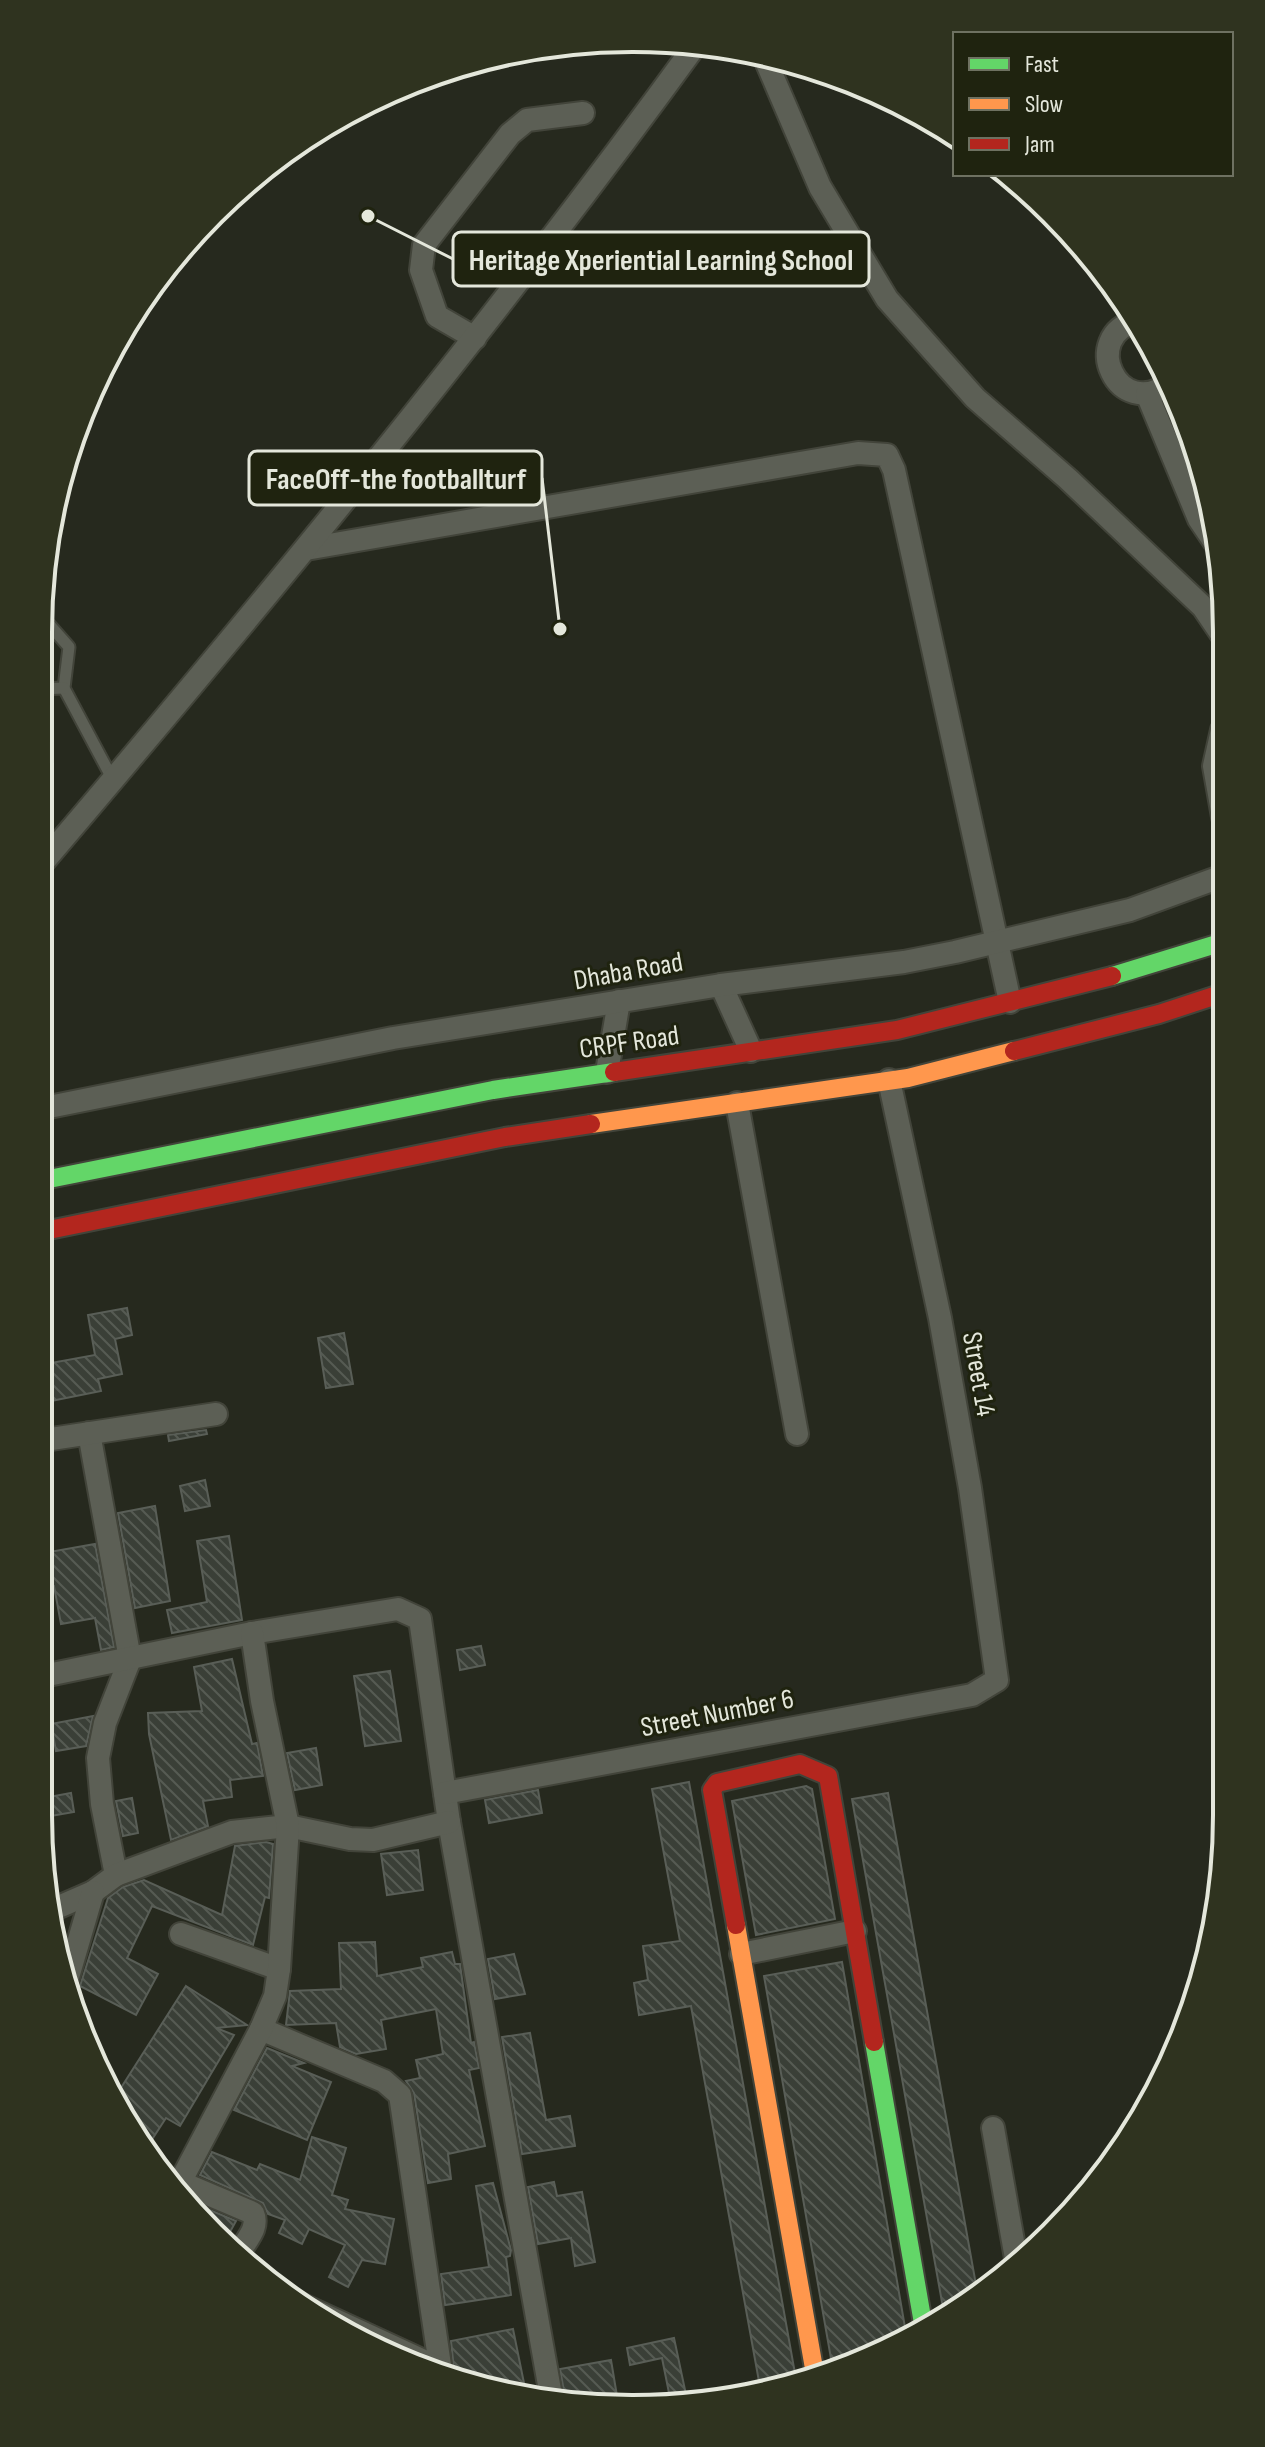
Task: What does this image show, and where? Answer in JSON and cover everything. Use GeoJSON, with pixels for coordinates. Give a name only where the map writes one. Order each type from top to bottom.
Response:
{"type":"FeatureCollection","features":[{"type":"Feature","properties":{"kind":"street"},"geometry":{"type":"LineString","coordinates":[[52,852],[306,549],[475,338],[688,55]]}},
{"type":"Feature","properties":{"kind":"street"},"geometry":{"type":"LineString","coordinates":[[769,69],[820,187],[887,299],[975,398],[1068,479],[1203,607],[1213,621]]}},
{"type":"Feature","properties":{"kind":"street"},"geometry":{"type":"LineString","coordinates":[[475,338],[437,316],[421,270],[424,245],[518,127],[527,120],[583,113]]}},
{"type":"Feature","properties":{"kind":"street"},"geometry":{"type":"LineString","coordinates":[[1126,327],[1116,332],[1109,345],[1107,359],[1111,373],[1120,385],[1147,394],[1159,388]]}},
{"type":"Feature","properties":{"kind":"street"},"geometry":{"type":"LineString","coordinates":[[1147,394],[1203,525]]}},
{"type":"Feature","properties":{"kind":"street"},"geometry":{"type":"LineString","coordinates":[[306,549],[858,453],[887,455],[894,470],[1010,1002]]}},
{"type":"Feature","properties":{"kind":"street","name":"Dhaba Road"},"geometry":{"type":"LineString","coordinates":[[52,1106],[393,1038],[721,985],[904,962],[1130,910],[1213,880]]}},
{"type":"Feature","properties":{"kind":"street","name":"CRPF Road"},"geometry":{"type":"LineString","coordinates":[[52,1178],[493,1090],[897,1030],[1150,966],[1213,945]]}},
{"type":"Feature","properties":{"kind":"street"},"geometry":{"type":"LineString","coordinates":[[721,985],[751,1051]]}},
{"type":"Feature","properties":{"kind":"street"},"geometry":{"type":"LineString","coordinates":[[52,1229],[505,1137],[889,1080],[1159,1014],[1213,996]]}},
{"type":"Feature","properties":{"kind":"street"},"geometry":{"type":"LineString","coordinates":[[607,1072],[619,1001]]}},
{"type":"Feature","properties":{"kind":"street","name":"Street 14"},"geometry":{"type":"LineString","coordinates":[[889,1080],[940,1318],[970,1488],[997,1680]]}},
{"type":"Feature","properties":{"kind":"street"},"geometry":{"type":"LineString","coordinates":[[737,1103],[797,1434]]}},
{"type":"Feature","properties":{"kind":"street"},"geometry":{"type":"LineString","coordinates":[[52,1439],[216,1414]]}},
{"type":"Feature","properties":{"kind":"street"},"geometry":{"type":"LineString","coordinates":[[89,1433],[130,1659],[105,1723],[98,1758],[102,1804],[116,1875]]}},
{"type":"Feature","properties":{"kind":"street"},"geometry":{"type":"LineString","coordinates":[[52,1674],[252,1633],[398,1609],[420,1619],[449,1822],[550,2389]]}},
{"type":"Feature","properties":{"kind":"street"},"geometry":{"type":"LineString","coordinates":[[181,2179],[261,2029],[275,1996],[279,1969],[288,1826],[262,1701],[252,1633]]}},
{"type":"Feature","properties":{"kind":"street","name":"Street Number 6"},"geometry":{"type":"LineString","coordinates":[[445,1793],[972,1695],[997,1680]]}},
{"type":"Feature","properties":{"kind":"street"},"geometry":{"type":"LineString","coordinates":[[814,2366],[712,1790],[717,1783],[775,1767],[800,1764],[828,1776],[922,2318]]}},
{"type":"Feature","properties":{"kind":"street"},"geometry":{"type":"LineString","coordinates":[[60,1907],[93,1892],[116,1875],[232,1832],[288,1826],[350,1839],[373,1840],[449,1822]]}},
{"type":"Feature","properties":{"kind":"street"},"geometry":{"type":"LineString","coordinates":[[72,1964],[93,1892]]}},
{"type":"Feature","properties":{"kind":"street"},"geometry":{"type":"LineString","coordinates":[[741,1954],[855,1931]]}},
{"type":"Feature","properties":{"kind":"street"},"geometry":{"type":"LineString","coordinates":[[181,1934],[279,1969]]}},
{"type":"Feature","properties":{"kind":"street"},"geometry":{"type":"LineString","coordinates":[[261,2029],[384,2081],[400,2095],[440,2362]]}},
{"type":"Feature","properties":{"kind":"street"},"geometry":{"type":"LineString","coordinates":[[993,2128],[1015,2251]]}},
{"type":"Feature","properties":{"kind":"street"},"geometry":{"type":"LineString","coordinates":[[191,2191],[253,2213],[256,2220],[244,2245]]}},
{"type":"Feature","properties":{"kind":"lane"},"geometry":{"type":"LineString","coordinates":[[52,628],[69,647],[64,688],[113,780]]}},
{"type":"Feature","properties":{"kind":"lane"},"geometry":{"type":"LineString","coordinates":[[52,688],[64,688]]}},
{"type":"Feature","properties":{"kind":"building"},"geometry":{"type":"Polygon","coordinates":[[[127,1308],[132,1335],[115,1339],[122,1374],[98,1379],[101,1391],[52,1401],[52,1363],[95,1355],[88,1315],[127,1308]]]}},
{"type":"Feature","properties":{"kind":"building"},"geometry":{"type":"Polygon","coordinates":[[[344,1333],[353,1384],[326,1388],[318,1338],[344,1333]]]}},
{"type":"Feature","properties":{"kind":"building"},"geometry":{"type":"Polygon","coordinates":[[[206,1430],[207,1434],[169,1441],[168,1435],[206,1430]]]}},
{"type":"Feature","properties":{"kind":"building"},"geometry":{"type":"Polygon","coordinates":[[[205,1480],[210,1506],[185,1511],[180,1486],[205,1480]]]}},
{"type":"Feature","properties":{"kind":"building"},"geometry":{"type":"Polygon","coordinates":[[[155,1506],[170,1601],[135,1608],[118,1513],[155,1506]]]}},
{"type":"Feature","properties":{"kind":"building"},"geometry":{"type":"Polygon","coordinates":[[[229,1536],[242,1620],[172,1633],[167,1610],[207,1602],[197,1541],[229,1536]]]}},
{"type":"Feature","properties":{"kind":"building"},"geometry":{"type":"Polygon","coordinates":[[[95,1544],[114,1647],[101,1650],[95,1618],[61,1624],[52,1586],[52,1552],[95,1544]]]}},
{"type":"Feature","properties":{"kind":"building"},"geometry":{"type":"Polygon","coordinates":[[[481,1646],[485,1665],[460,1670],[457,1650],[481,1646]]]}},
{"type":"Feature","properties":{"kind":"building"},"geometry":{"type":"Polygon","coordinates":[[[232,1659],[252,1744],[257,1743],[263,1776],[230,1780],[232,1797],[203,1801],[208,1826],[171,1840],[149,1734],[148,1713],[202,1711],[194,1667],[232,1659]]]}},
{"type":"Feature","properties":{"kind":"building"},"geometry":{"type":"Polygon","coordinates":[[[390,1671],[401,1741],[365,1746],[354,1676],[390,1671]]]}},
{"type":"Feature","properties":{"kind":"building"},"geometry":{"type":"Polygon","coordinates":[[[93,1716],[86,1746],[56,1751],[52,1724],[93,1716]]]}},
{"type":"Feature","properties":{"kind":"building"},"geometry":{"type":"Polygon","coordinates":[[[316,1748],[322,1785],[295,1790],[287,1753],[316,1748]]]}},
{"type":"Feature","properties":{"kind":"building"},"geometry":{"type":"Polygon","coordinates":[[[689,1782],[795,2371],[759,2381],[691,2006],[639,2015],[634,1983],[648,1980],[643,1946],[680,1941],[652,1789],[689,1782]]]}},
{"type":"Feature","properties":{"kind":"building"},"geometry":{"type":"Polygon","coordinates":[[[806,1786],[812,1789],[835,1919],[756,1935],[732,1801],[806,1786]]]}},
{"type":"Feature","properties":{"kind":"building"},"geometry":{"type":"Polygon","coordinates":[[[538,1790],[542,1813],[489,1823],[485,1800],[538,1790]]]}},
{"type":"Feature","properties":{"kind":"building"},"geometry":{"type":"Polygon","coordinates":[[[71,1793],[74,1812],[52,1816],[52,1796],[71,1793]]]}},
{"type":"Feature","properties":{"kind":"building"},"geometry":{"type":"Polygon","coordinates":[[[888,1793],[976,2282],[942,2305],[852,1799],[888,1793]]]}},
{"type":"Feature","properties":{"kind":"building"},"geometry":{"type":"Polygon","coordinates":[[[132,1798],[138,1833],[123,1836],[116,1801],[132,1798]]]}},
{"type":"Feature","properties":{"kind":"building"},"geometry":{"type":"Polygon","coordinates":[[[273,1844],[269,1898],[265,1897],[253,1945],[152,1906],[127,1958],[158,1974],[136,2015],[80,1986],[108,1898],[123,1887],[144,1880],[222,1915],[235,1846],[273,1844]]]}},
{"type":"Feature","properties":{"kind":"building"},"geometry":{"type":"Polygon","coordinates":[[[418,1850],[423,1890],[387,1895],[381,1854],[418,1850]]]}},
{"type":"Feature","properties":{"kind":"building"},"geometry":{"type":"Polygon","coordinates":[[[375,1942],[377,1976],[423,1967],[421,1958],[452,1952],[455,1964],[460,1964],[471,2043],[474,2042],[479,2068],[469,2070],[485,2146],[448,2154],[451,2179],[428,2183],[414,2093],[406,2081],[420,2078],[416,2060],[443,2054],[436,2009],[381,2020],[386,2049],[356,2054],[340,2047],[336,2023],[286,2025],[290,1991],[341,1989],[339,1943],[375,1942]]]}},
{"type":"Feature","properties":{"kind":"building"},"geometry":{"type":"Polygon","coordinates":[[[514,1954],[525,1994],[495,1999],[488,1959],[514,1954]]]}},
{"type":"Feature","properties":{"kind":"building"},"geometry":{"type":"Polygon","coordinates":[[[842,1962],[905,2327],[831,2360],[764,1976],[842,1962]]]}},
{"type":"Feature","properties":{"kind":"building"},"geometry":{"type":"Polygon","coordinates":[[[186,1986],[247,2025],[216,2028],[234,2035],[180,2126],[166,2118],[152,2140],[121,2088],[186,1986]]]}},
{"type":"Feature","properties":{"kind":"building"},"geometry":{"type":"Polygon","coordinates":[[[530,2033],[546,2120],[570,2116],[575,2146],[522,2154],[502,2037],[530,2033]]]}},
{"type":"Feature","properties":{"kind":"building"},"geometry":{"type":"Polygon","coordinates":[[[267,2048],[304,2063],[292,2066],[331,2082],[307,2140],[234,2110],[267,2048]]]}},
{"type":"Feature","properties":{"kind":"building"},"geometry":{"type":"Polygon","coordinates":[[[312,2137],[346,2148],[332,2195],[348,2200],[345,2209],[394,2219],[385,2264],[362,2260],[348,2287],[329,2277],[345,2245],[309,2229],[302,2244],[279,2233],[285,2220],[268,2214],[263,2203],[200,2175],[212,2152],[257,2170],[260,2164],[300,2180],[312,2137]]]}},
{"type":"Feature","properties":{"kind":"building"},"geometry":{"type":"Polygon","coordinates":[[[554,2182],[557,2196],[582,2192],[595,2262],[575,2266],[571,2238],[538,2244],[528,2187],[554,2182]]]}},
{"type":"Feature","properties":{"kind":"building"},"geometry":{"type":"Polygon","coordinates":[[[493,2183],[511,2250],[510,2256],[506,2257],[511,2295],[445,2305],[441,2274],[489,2267],[476,2186],[493,2183]]]}},
{"type":"Feature","properties":{"kind":"building"},"geometry":{"type":"Polygon","coordinates":[[[207,2209],[236,2221],[230,2232],[222,2225],[207,2209]]]}},
{"type":"Feature","properties":{"kind":"building"},"geometry":{"type":"Polygon","coordinates":[[[513,2329],[524,2385],[454,2366],[451,2341],[513,2329]]]}},
{"type":"Feature","properties":{"kind":"building"},"geometry":{"type":"Polygon","coordinates":[[[674,2338],[686,2392],[669,2394],[662,2358],[630,2365],[627,2348],[674,2338]]]}},
{"type":"Feature","properties":{"kind":"building"},"geometry":{"type":"Polygon","coordinates":[[[611,2360],[617,2395],[564,2391],[560,2369],[611,2360]]]}},
{"type":"Feature","properties":{"kind":"traffic: fast"},"geometry":{"type":"LineString","coordinates":[[1112,976],[1213,945]]}},
{"type":"Feature","properties":{"kind":"traffic: fast"},"geometry":{"type":"LineString","coordinates":[[52,1178],[493,1090],[614,1072]]}},
{"type":"Feature","properties":{"kind":"traffic: fast"},"geometry":{"type":"LineString","coordinates":[[874,2042],[922,2318]]}},
{"type":"Feature","properties":{"kind":"traffic: slow"},"geometry":{"type":"LineString","coordinates":[[591,1124],[908,1078],[1014,1051]]}},
{"type":"Feature","properties":{"kind":"traffic: slow"},"geometry":{"type":"LineString","coordinates":[[736,1925],[814,2366]]}},
{"type":"Feature","properties":{"kind":"traffic: jam"},"geometry":{"type":"LineString","coordinates":[[614,1072],[897,1030],[1112,976]]}},
{"type":"Feature","properties":{"kind":"traffic: jam"},"geometry":{"type":"LineString","coordinates":[[1014,1051],[1159,1014],[1213,996]]}},
{"type":"Feature","properties":{"kind":"traffic: jam"},"geometry":{"type":"LineString","coordinates":[[52,1229],[505,1137],[591,1124]]}},
{"type":"Feature","properties":{"kind":"traffic: jam"},"geometry":{"type":"LineString","coordinates":[[736,1925],[712,1790],[717,1783],[800,1764],[828,1776],[874,2042]]}},
{"type":"Feature","properties":{"kind":"place","name":"Heritage Xperiential Learning School"},"geometry":{"type":"Point","coordinates":[368,216]}},
{"type":"Feature","properties":{"kind":"place","name":"FaceOff-the footballturf"},"geometry":{"type":"Point","coordinates":[560,629]}}]}
